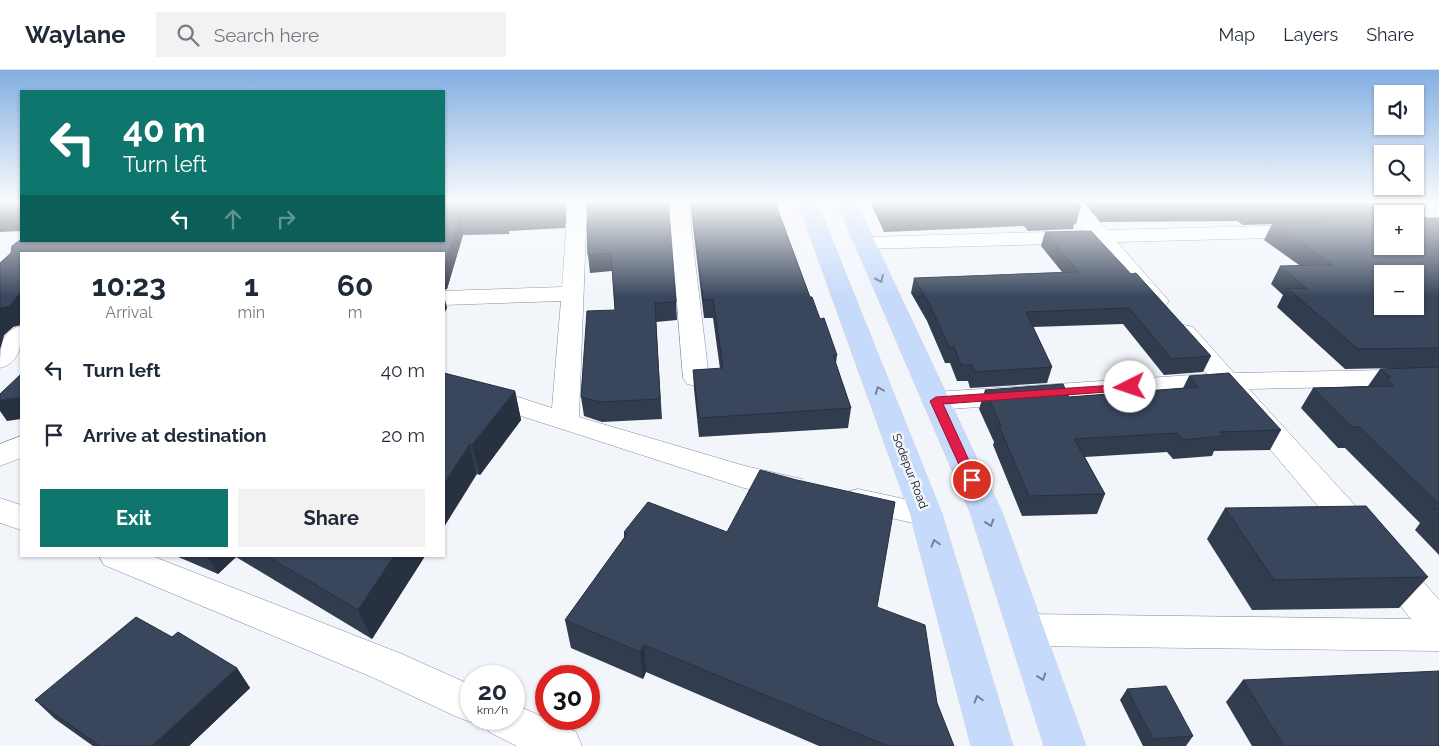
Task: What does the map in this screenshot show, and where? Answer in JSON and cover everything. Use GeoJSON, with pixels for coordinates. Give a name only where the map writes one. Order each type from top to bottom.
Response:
{"type":"FeatureCollection","features":[{"type":"Feature","properties":{"kind":"main road","name":"Sodepur Road"},"geometry":{"type":"LineString","coordinates":[[819,234],[926,514],[992,746]]}},
{"type":"Feature","properties":{"kind":"main road"},"geometry":{"type":"LineString","coordinates":[[860,234],[986,512],[1065,746]]}},
{"type":"Feature","properties":{"kind":"street"},"geometry":{"type":"LineString","coordinates":[[565,422],[576,234]]}},
{"type":"Feature","properties":{"kind":"street"},"geometry":{"type":"LineString","coordinates":[[681,234],[696,378]]}},
{"type":"Feature","properties":{"kind":"street"},"geometry":{"type":"LineString","coordinates":[[1096,234],[1306,469],[1439,626]]}},
{"type":"Feature","properties":{"kind":"street"},"geometry":{"type":"LineString","coordinates":[[864,243],[1208,234]]}},
{"type":"Feature","properties":{"kind":"street"},"geometry":{"type":"LineString","coordinates":[[445,298],[572,294]]}},
{"type":"Feature","properties":{"kind":"street"},"geometry":{"type":"LineString","coordinates":[[0,360],[20,334]]}},
{"type":"Feature","properties":{"kind":"street"},"geometry":{"type":"LineString","coordinates":[[936,401],[1228,381],[1439,377]]}},
{"type":"Feature","properties":{"kind":"street"},"geometry":{"type":"LineString","coordinates":[[445,390],[518,406],[744,477],[926,514]]}},
{"type":"Feature","properties":{"kind":"street"},"geometry":{"type":"LineString","coordinates":[[0,456],[20,446]]}},
{"type":"Feature","properties":{"kind":"street"},"geometry":{"type":"LineString","coordinates":[[0,510],[20,518]]}},
{"type":"Feature","properties":{"kind":"street"},"geometry":{"type":"LineString","coordinates":[[118,557],[388,666],[460,699]]}},
{"type":"Feature","properties":{"kind":"street"},"geometry":{"type":"LineString","coordinates":[[1026,630],[1439,635]]}},
{"type":"Feature","properties":{"kind":"street"},"geometry":{"type":"LineString","coordinates":[[525,730],[561,746]]}},
{"type":"Feature","properties":{"kind":"building"},"geometry":{"type":"Polygon","coordinates":[[[445,234],[455,234],[445,264],[445,252],[20,252],[20,293],[10,306],[0,308],[0,263],[11,253],[12,246],[20,240],[20,242],[445,242],[445,234]]]}},
{"type":"Feature","properties":{"kind":"building"},"geometry":{"type":"Polygon","coordinates":[[[587,234],[671,234],[676,302],[655,303],[660,399],[600,402],[581,397],[587,311],[615,310],[611,253],[588,255],[587,234]]]}},
{"type":"Feature","properties":{"kind":"building"},"geometry":{"type":"Polygon","coordinates":[[[696,234],[787,234],[810,297],[812,297],[820,319],[824,318],[837,355],[833,355],[851,408],[699,418],[693,370],[723,368],[713,299],[703,300],[696,234]]]}},
{"type":"Feature","properties":{"kind":"building"},"geometry":{"type":"Polygon","coordinates":[[[1046,234],[1093,234],[1131,274],[1136,273],[1211,356],[1172,359],[1129,308],[1026,312],[1052,367],[975,372],[972,365],[961,365],[954,347],[949,347],[930,305],[914,278],[1079,272],[1046,234]]]}},
{"type":"Feature","properties":{"kind":"building"},"geometry":{"type":"Polygon","coordinates":[[[1289,234],[1374,234],[1374,255],[1424,255],[1424,234],[1439,234],[1439,348],[1358,349],[1287,288],[1307,289],[1280,266],[1333,265],[1289,234]]]}},
{"type":"Feature","properties":{"kind":"building"},"geometry":{"type":"Polygon","coordinates":[[[1439,367],[1439,504],[1359,427],[1352,427],[1313,388],[1394,386],[1386,378],[1391,378],[1380,369],[1439,367]]]}},
{"type":"Feature","properties":{"kind":"building"},"geometry":{"type":"Polygon","coordinates":[[[445,373],[515,391],[472,445],[469,445],[445,481],[445,373]]]}},
{"type":"Feature","properties":{"kind":"building"},"geometry":{"type":"Polygon","coordinates":[[[1229,373],[1281,430],[1219,432],[1223,436],[1183,440],[1177,433],[1074,439],[1105,494],[1029,496],[985,390],[1063,384],[1069,397],[1198,387],[1189,376],[1229,373]]]}},
{"type":"Feature","properties":{"kind":"building"},"geometry":{"type":"Polygon","coordinates":[[[20,375],[20,397],[0,400],[0,394],[20,375]]]}},
{"type":"Feature","properties":{"kind":"building"},"geometry":{"type":"Polygon","coordinates":[[[760,470],[895,502],[877,607],[925,625],[937,703],[954,746],[888,746],[644,645],[640,652],[565,620],[627,534],[624,532],[648,502],[727,532],[760,470]]]}},
{"type":"Feature","properties":{"kind":"building"},"geometry":{"type":"Polygon","coordinates":[[[1366,506],[1428,577],[1274,580],[1225,508],[1366,506]]]}},
{"type":"Feature","properties":{"kind":"building"},"geometry":{"type":"Polygon","coordinates":[[[1433,509],[1439,509],[1439,516],[1433,509]]]}},
{"type":"Feature","properties":{"kind":"building"},"geometry":{"type":"Polygon","coordinates":[[[269,557],[393,557],[358,610],[269,557]]]}},
{"type":"Feature","properties":{"kind":"building"},"geometry":{"type":"Polygon","coordinates":[[[136,617],[172,637],[178,632],[237,668],[152,746],[100,746],[35,700],[136,617]]]}},
{"type":"Feature","properties":{"kind":"building"},"geometry":{"type":"Polygon","coordinates":[[[1439,671],[1439,746],[1284,746],[1243,680],[1439,671]]]}},
{"type":"Feature","properties":{"kind":"building"},"geometry":{"type":"Polygon","coordinates":[[[1166,686],[1193,736],[1153,739],[1127,689],[1166,686]]]}},
{"type":"Feature","properties":{"kind":"route"},"geometry":{"type":"LineString","coordinates":[[972,480],[936,401],[1130,387]]}}]}
